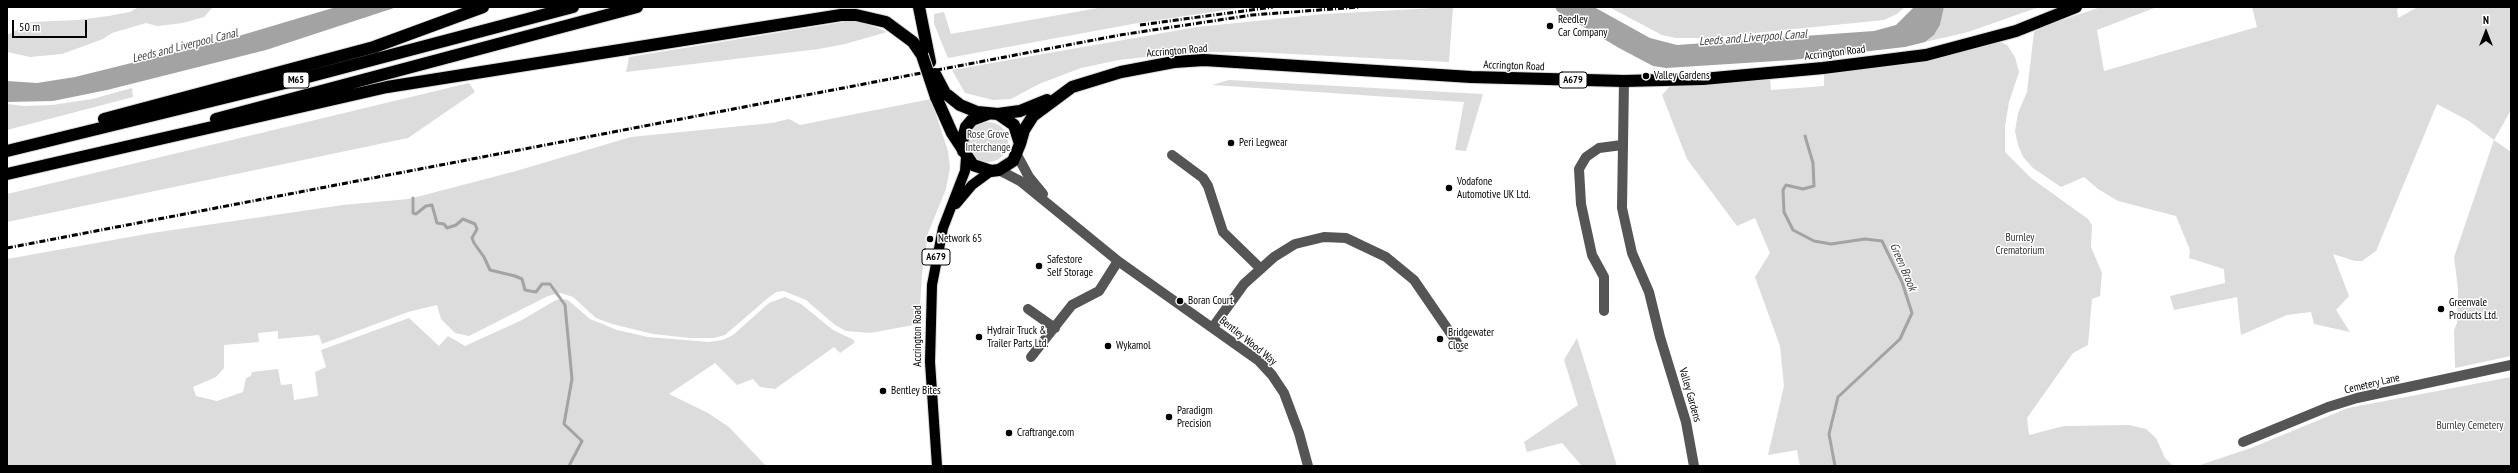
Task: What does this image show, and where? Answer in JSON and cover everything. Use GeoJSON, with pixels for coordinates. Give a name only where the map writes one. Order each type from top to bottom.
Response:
{"type":"FeatureCollection","features":[{"type":"Feature","properties":{"kind":"highway"},"geometry":{"type":"LineString","coordinates":[[12,149],[72,128],[374,47],[483,7]]}},
{"type":"Feature","properties":{"kind":"highway","name":"M65"},"geometry":{"type":"LineString","coordinates":[[12,149],[293,81],[573,7]]}},
{"type":"Feature","properties":{"kind":"highway","name":"M65"},"geometry":{"type":"LineString","coordinates":[[7,174],[90,154],[637,7]]}},
{"type":"Feature","properties":{"kind":"highway"},"geometry":{"type":"LineString","coordinates":[[913,7],[926,58],[952,133],[973,164],[995,170]]}},
{"type":"Feature","properties":{"kind":"highway"},"geometry":{"type":"LineString","coordinates":[[919,7],[926,58]]}},
{"type":"Feature","properties":{"kind":"highway","name":"Accrington Road"},"geometry":{"type":"LineString","coordinates":[[993,114],[1020,111],[1066,91],[1121,72],[1148,66],[1204,60],[1470,77],[1624,81],[1702,79],[1769,73],[1926,55],[2016,31],[2076,7]]}},
{"type":"Feature","properties":{"kind":"highway"},"geometry":{"type":"LineString","coordinates":[[90,154],[190,134],[387,88],[841,15],[856,15],[886,22],[913,42],[926,58]]}},
{"type":"Feature","properties":{"kind":"highway","name":"Accrington Road"},"geometry":{"type":"LineString","coordinates":[[1018,149],[1024,130],[1033,116],[1066,91]]}},
{"type":"Feature","properties":{"kind":"highway","name":"A679"},"geometry":{"type":"LineString","coordinates":[[940,95],[960,105],[993,114],[1014,125],[1018,149],[1006,166],[995,170]]}},
{"type":"Feature","properties":{"kind":"highway","name":"A679"},"geometry":{"type":"LineString","coordinates":[[965,154],[962,142],[966,127],[976,118],[993,114]]}},
{"type":"Feature","properties":{"kind":"main road","name":"Accrington Road"},"geometry":{"type":"LineString","coordinates":[[937,466],[930,362],[931,300],[938,247],[943,228],[952,208],[965,170],[965,154]]}},
{"type":"Feature","properties":{"kind":"main road","name":"Accrington Road"},"geometry":{"type":"LineString","coordinates":[[952,208],[972,185],[995,170]]}},
{"type":"Feature","properties":{"kind":"street","name":"Valley Gardens"},"geometry":{"type":"LineString","coordinates":[[1624,81],[1622,208],[1632,253],[1649,292],[1660,337],[1686,422],[1694,466]]}},
{"type":"Feature","properties":{"kind":"street"},"geometry":{"type":"LineString","coordinates":[[1604,311],[1604,277],[1592,255],[1581,204],[1580,169],[1586,157],[1599,148],[1622,145]]}},
{"type":"Feature","properties":{"kind":"street","name":"Bentley Wood Way"},"geometry":{"type":"LineString","coordinates":[[1018,149],[1029,176],[1054,208]]}},
{"type":"Feature","properties":{"kind":"street"},"geometry":{"type":"LineString","coordinates":[[1172,155],[1203,178],[1208,186],[1223,232],[1261,269]]}},
{"type":"Feature","properties":{"kind":"street","name":"Bentley Wood Way"},"geometry":{"type":"LineString","coordinates":[[995,170],[1020,181],[1118,261],[1259,361],[1272,375],[1284,393],[1300,432],[1308,466]]}},
{"type":"Feature","properties":{"kind":"street"},"geometry":{"type":"LineString","coordinates":[[1213,327],[1244,284],[1274,257],[1295,244],[1324,237],[1346,238],[1386,257],[1414,280],[1460,347]]}},
{"type":"Feature","properties":{"kind":"street"},"geometry":{"type":"LineString","coordinates":[[1031,357],[1072,305],[1099,291],[1118,261]]}},
{"type":"Feature","properties":{"kind":"street"},"geometry":{"type":"LineString","coordinates":[[1028,309],[1055,328]]}},
{"type":"Feature","properties":{"kind":"street","name":"Cemetery Lane"},"geometry":{"type":"LineString","coordinates":[[2243,442],[2328,407],[2357,398],[2511,365]]}},
{"type":"Feature","properties":{"kind":"green space"},"geometry":{"type":"Polygon","coordinates":[[[139,7],[213,7],[204,17],[183,23],[157,26],[146,23],[112,33],[103,39],[62,54],[30,57],[7,52],[7,35],[32,22],[78,20],[108,16],[130,12],[139,7]]]}},
{"type":"Feature","properties":{"kind":"green space"},"geometry":{"type":"Polygon","coordinates":[[[1104,7],[1246,7],[1138,23],[948,58],[934,24],[934,14],[944,12],[951,34],[1104,7]]]}},
{"type":"Feature","properties":{"kind":"green space"},"geometry":{"type":"Polygon","coordinates":[[[1453,7],[1449,62],[1253,52],[1188,52],[1119,60],[1081,68],[1039,84],[1011,99],[993,100],[965,93],[952,70],[1197,27],[1324,14],[1453,7]]]}},
{"type":"Feature","properties":{"kind":"green space"},"geometry":{"type":"Polygon","coordinates":[[[1609,7],[1905,7],[1897,14],[1884,20],[1705,38],[1676,38],[1662,35],[1609,7]]]}},
{"type":"Feature","properties":{"kind":"green space"},"geometry":{"type":"Polygon","coordinates":[[[1944,7],[2039,7],[1968,32],[1925,42],[1934,35],[1940,25],[1944,7]]]}},
{"type":"Feature","properties":{"kind":"green space"},"geometry":{"type":"Polygon","coordinates":[[[2101,7],[2157,7],[2097,30],[2104,71],[2257,27],[2252,7],[2401,7],[2397,9],[2398,18],[2416,8],[2511,7],[2511,110],[2494,140],[2469,121],[2437,104],[2376,251],[2362,261],[2355,261],[2333,254],[2349,296],[2336,310],[2350,332],[2314,324],[2311,312],[2287,315],[2241,335],[2237,297],[2174,310],[2170,296],[2225,283],[2224,269],[2189,258],[2190,250],[2176,216],[2118,201],[2098,189],[2084,177],[2061,187],[2033,168],[2023,157],[2018,145],[2015,131],[2018,113],[2027,92],[2034,32],[2047,25],[2101,7]]]}},
{"type":"Feature","properties":{"kind":"green space"},"geometry":{"type":"Polygon","coordinates":[[[850,21],[868,24],[887,32],[845,44],[819,49],[626,72],[629,57],[850,21]]]}},
{"type":"Feature","properties":{"kind":"green space","name":"Burnley Crematorium"},"geometry":{"type":"Polygon","coordinates":[[[1998,41],[2007,45],[2015,57],[2019,72],[2009,102],[2005,126],[2005,152],[2031,178],[2088,219],[2092,225],[2091,247],[2102,273],[2100,296],[2092,299],[2088,345],[2073,353],[2027,418],[2029,435],[2064,426],[2129,425],[2146,429],[2156,438],[2165,458],[2173,466],[1800,466],[1797,450],[1768,455],[1784,386],[1780,346],[1755,277],[1770,253],[1755,218],[1737,226],[1687,159],[1662,95],[1671,85],[1770,78],[1771,90],[1824,86],[1824,73],[1901,65],[1943,57],[1998,41]]]}},
{"type":"Feature","properties":{"kind":"green space"},"geometry":{"type":"Polygon","coordinates":[[[1229,80],[1483,94],[1466,151],[1455,150],[1464,102],[1212,85],[1229,80]]]}},
{"type":"Feature","properties":{"kind":"green space"},"geometry":{"type":"Polygon","coordinates":[[[469,83],[475,92],[408,138],[7,222],[7,194],[469,83]]]}},
{"type":"Feature","properties":{"kind":"green space"},"geometry":{"type":"Polygon","coordinates":[[[132,88],[133,97],[7,130],[7,104],[24,106],[52,105],[92,99],[132,88]]]}},
{"type":"Feature","properties":{"kind":"green space"},"geometry":{"type":"Polygon","coordinates":[[[931,99],[948,151],[950,168],[946,189],[926,238],[927,242],[922,274],[919,324],[870,333],[846,331],[835,325],[806,300],[784,291],[776,292],[725,335],[714,338],[690,338],[653,334],[612,324],[596,318],[573,297],[561,293],[548,296],[469,336],[455,333],[441,319],[437,305],[408,312],[322,344],[319,335],[278,339],[278,331],[258,333],[259,342],[224,345],[224,368],[216,377],[193,387],[196,396],[217,401],[243,392],[246,378],[251,376],[252,372],[278,369],[281,385],[292,384],[294,400],[318,396],[315,372],[326,367],[321,350],[409,318],[439,346],[448,336],[465,346],[522,320],[556,300],[563,299],[568,300],[590,319],[617,330],[648,337],[709,342],[723,340],[733,335],[769,303],[785,297],[801,304],[833,330],[854,340],[854,343],[840,353],[834,347],[775,389],[760,387],[753,379],[737,385],[715,363],[669,394],[708,413],[729,427],[766,466],[7,466],[7,259],[152,233],[343,205],[409,199],[516,171],[631,137],[772,123],[789,119],[800,125],[931,99]]]}},
{"type":"Feature","properties":{"kind":"green space","name":"Rose Grove Interchange"},"geometry":{"type":"Polygon","coordinates":[[[992,122],[999,125],[1005,131],[1008,142],[1007,150],[999,159],[992,162],[984,162],[977,159],[969,150],[968,138],[971,131],[980,123],[992,122]]]}},
{"type":"Feature","properties":{"kind":"green space"},"geometry":{"type":"Polygon","coordinates":[[[2494,140],[2511,152],[2511,356],[2455,368],[2454,330],[2457,323],[2458,289],[2454,257],[2494,140]]]}},
{"type":"Feature","properties":{"kind":"green space"},"geometry":{"type":"Polygon","coordinates":[[[1577,338],[1617,466],[1582,466],[1562,443],[1527,452],[1524,442],[1578,405],[1564,360],[1577,338]]]}},
{"type":"Feature","properties":{"kind":"green space","name":"Burnley Cemetery"},"geometry":{"type":"Polygon","coordinates":[[[2511,377],[2511,466],[2197,466],[2251,448],[2348,408],[2511,377]]]}},
{"type":"Feature","properties":{"kind":"shaded area"},"geometry":{"type":"Polygon","coordinates":[[[336,7],[397,7],[266,50],[107,90],[53,101],[7,102],[7,81],[37,83],[75,77],[232,38],[336,7]]]}},
{"type":"Feature","properties":{"kind":"shaded area"},"geometry":{"type":"Polygon","coordinates":[[[1555,7],[1594,7],[1650,38],[1677,45],[1874,31],[1896,25],[1914,7],[1944,7],[1940,25],[1934,35],[1925,42],[1905,47],[1792,60],[1666,68],[1653,66],[1619,48],[1557,11],[1555,7]]]}},
{"type":"Feature","properties":{"kind":"waterway","name":"Green Brook"},"geometry":{"type":"LineString","coordinates":[[1805,136],[1813,163],[1814,186],[1803,189],[1786,185],[1783,190],[1784,212],[1793,230],[1814,241],[1831,244],[1865,239],[1882,241],[1902,282],[1912,313],[1900,339],[1838,397],[1829,434],[1835,466]]}},
{"type":"Feature","properties":{"kind":"waterway"},"geometry":{"type":"LineString","coordinates":[[413,198],[413,213],[416,214],[426,206],[432,205],[437,223],[444,224],[447,228],[456,225],[463,219],[475,224],[477,229],[472,238],[490,270],[522,279],[525,290],[536,292],[542,284],[550,284],[565,305],[572,379],[564,424],[582,441],[569,466]]}},
{"type":"Feature","properties":{"kind":"railway"},"geometry":{"type":"LineString","coordinates":[[1140,25],[1273,7]]}},
{"type":"Feature","properties":{"kind":"railway"},"geometry":{"type":"LineString","coordinates":[[7,248],[1120,35],[1252,15],[1360,7]]}},
{"type":"Feature","properties":{"kind":"place","name":"Reedley Car Company"},"geometry":{"type":"Point","coordinates":[1550,26]}},
{"type":"Feature","properties":{"kind":"place","name":"Valley Gardens"},"geometry":{"type":"Point","coordinates":[1646,76]}},
{"type":"Feature","properties":{"kind":"place","name":"Peri Legwear"},"geometry":{"type":"Point","coordinates":[1231,143]}},
{"type":"Feature","properties":{"kind":"place","name":"Vodafone Automotive UK Ltd."},"geometry":{"type":"Point","coordinates":[1449,188]}},
{"type":"Feature","properties":{"kind":"place","name":"Network 65"},"geometry":{"type":"Point","coordinates":[930,239]}},
{"type":"Feature","properties":{"kind":"place","name":"Safestore Self Storage"},"geometry":{"type":"Point","coordinates":[1039,266]}},
{"type":"Feature","properties":{"kind":"place","name":"Boran Court"},"geometry":{"type":"Point","coordinates":[1180,301]}},
{"type":"Feature","properties":{"kind":"place","name":"Greenvale Products Ltd."},"geometry":{"type":"Point","coordinates":[2441,309]}},
{"type":"Feature","properties":{"kind":"place","name":"Hydrair Truck & Trailer Parts Ltd."},"geometry":{"type":"Point","coordinates":[979,337]}},
{"type":"Feature","properties":{"kind":"place","name":"Bridgewater Close"},"geometry":{"type":"Point","coordinates":[1440,339]}},
{"type":"Feature","properties":{"kind":"place","name":"Wykamol"},"geometry":{"type":"Point","coordinates":[1108,346]}},
{"type":"Feature","properties":{"kind":"place","name":"Bentley Bites"},"geometry":{"type":"Point","coordinates":[883,391]}},
{"type":"Feature","properties":{"kind":"place","name":"Paradigm Precision"},"geometry":{"type":"Point","coordinates":[1169,417]}},
{"type":"Feature","properties":{"kind":"place","name":"Craftrange.com"},"geometry":{"type":"Point","coordinates":[1009,433]}},
{"type":"Feature","properties":{"kind":"water label","name":"Leeds and Liverpool Canal"},"geometry":{"type":"Point","coordinates":[1753,38]}},
{"type":"Feature","properties":{"kind":"water label","name":"Leeds and Liverpool Canal"},"geometry":{"type":"Point","coordinates":[185,46]}}]}
